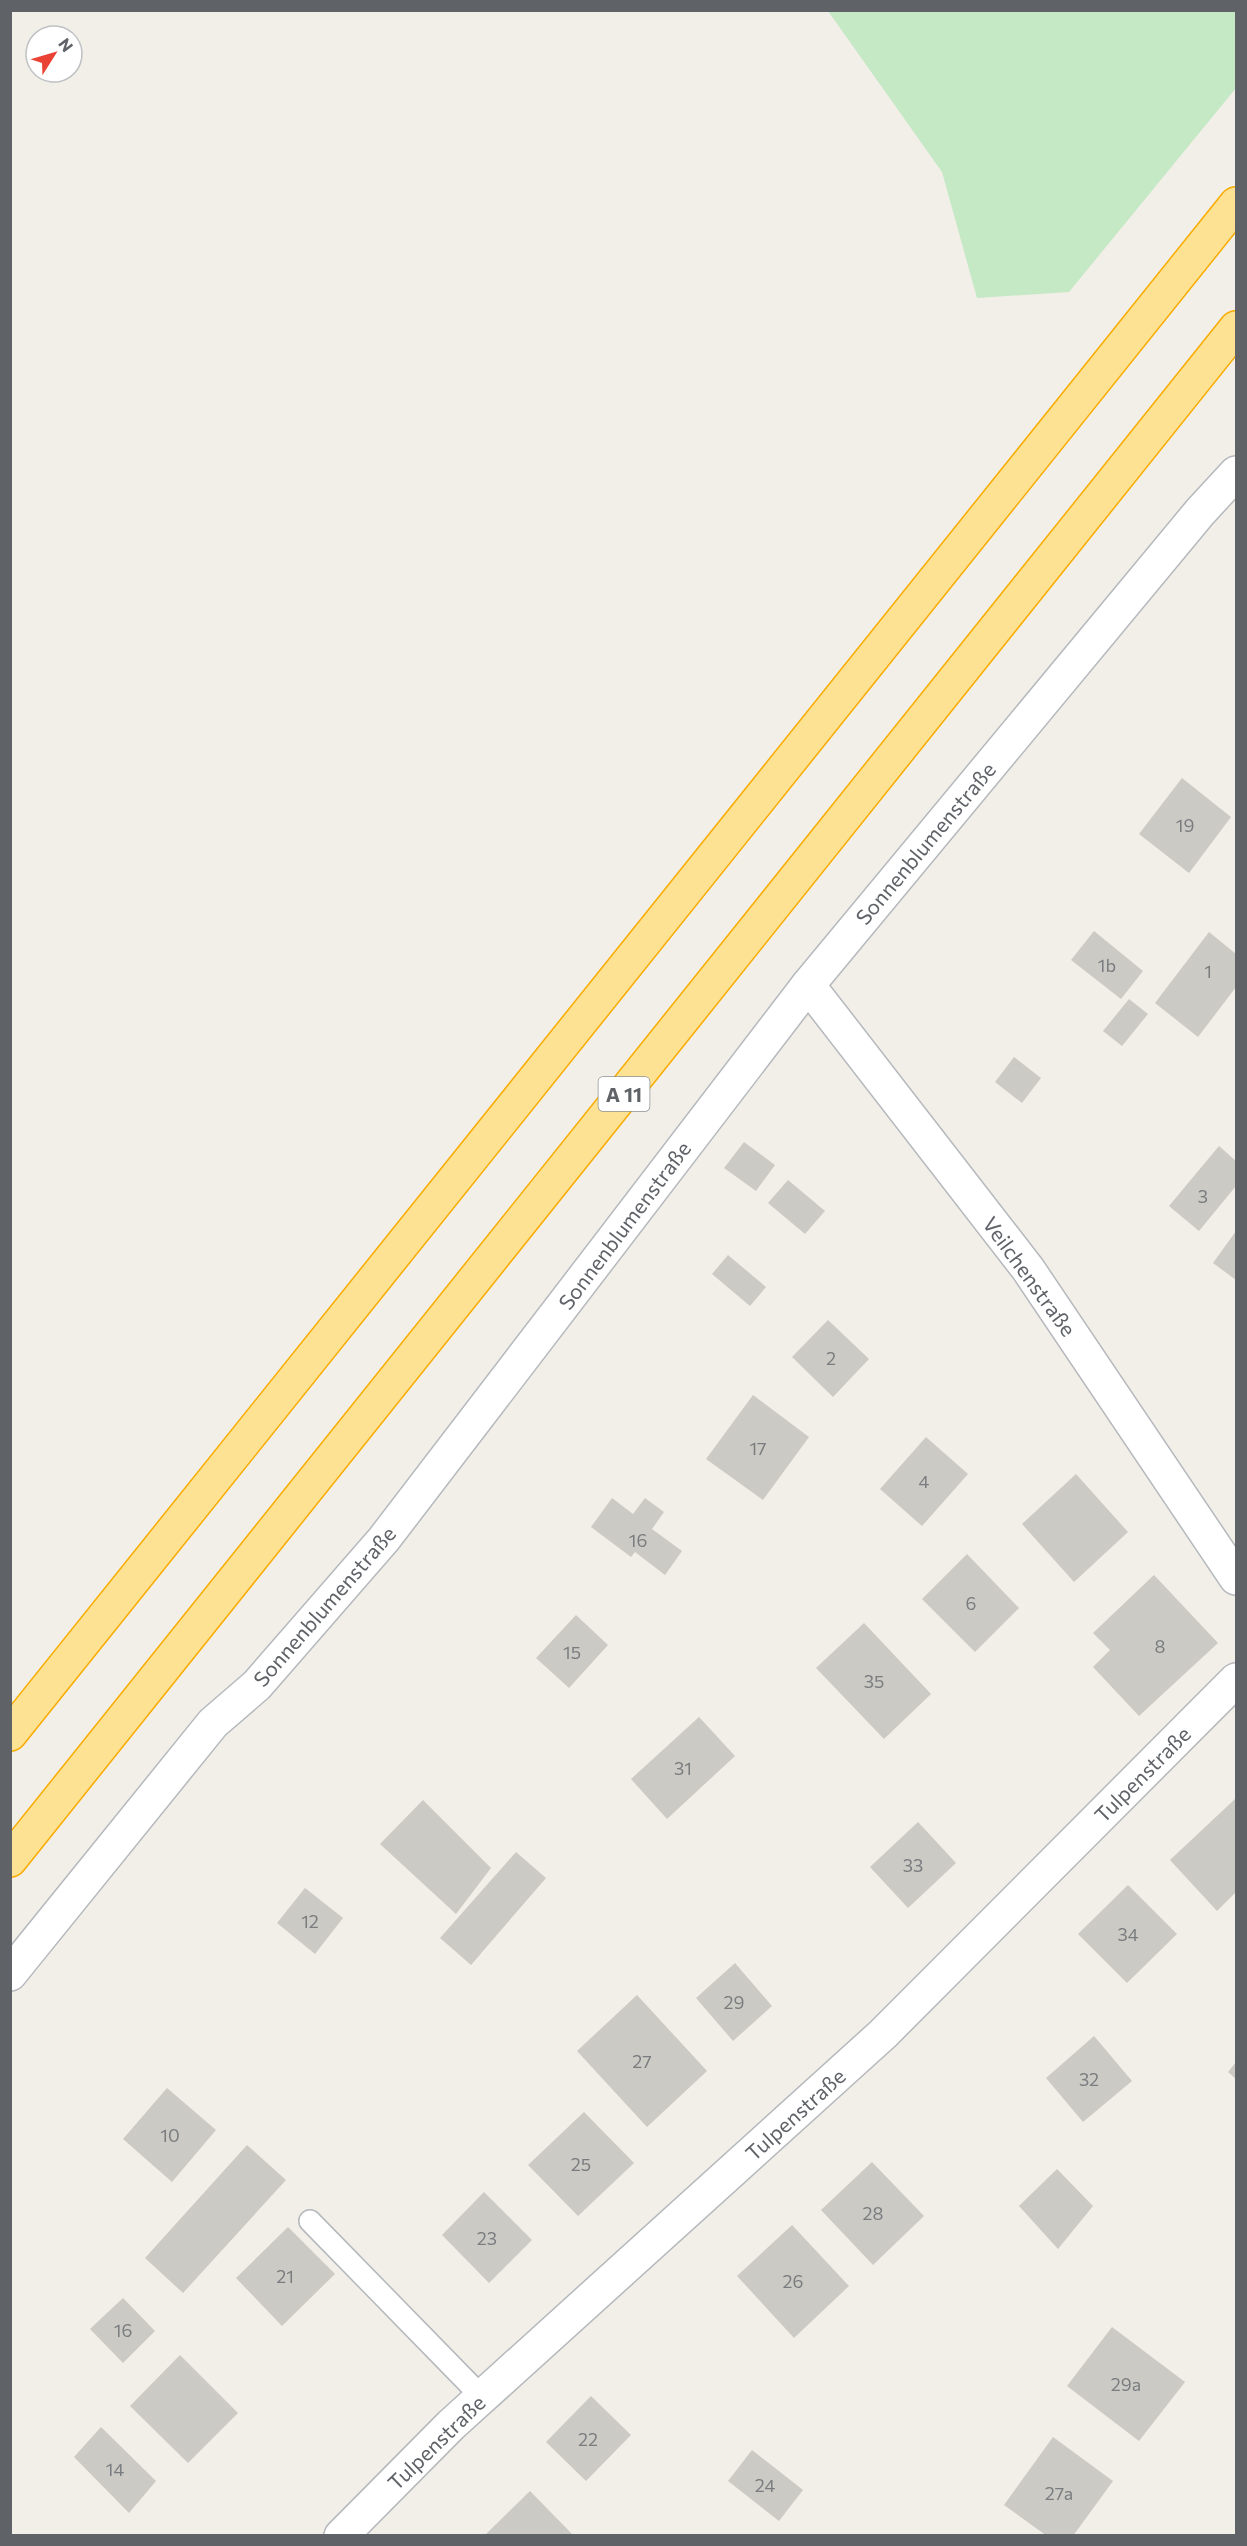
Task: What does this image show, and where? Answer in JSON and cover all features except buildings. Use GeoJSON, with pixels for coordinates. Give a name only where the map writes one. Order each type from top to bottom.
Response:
{"type":"FeatureCollection","features":[{"type":"Feature","properties":{"kind":"highway"},"geometry":{"type":"LineString","coordinates":[[10,1734],[1236,204]]}},
{"type":"Feature","properties":{"kind":"highway","name":"A 11"},"geometry":{"type":"LineString","coordinates":[[10,1860],[1236,328]]}},
{"type":"Feature","properties":{"kind":"street","name":"Sonnenblumenstraße"},"geometry":{"type":"LineString","coordinates":[[10,1974],[213,1723],[257,1685],[384,1539],[808,984],[1200,512],[1236,473]]}},
{"type":"Feature","properties":{"kind":"street","name":"Veilchenstraße"},"geometry":{"type":"LineString","coordinates":[[808,984],[1028,1269],[1236,1578]]}},
{"type":"Feature","properties":{"kind":"street","name":"Tulpenstraße"},"geometry":{"type":"LineString","coordinates":[[341,2535],[482,2397],[883,2034],[1236,1680]]}},
{"type":"Feature","properties":{"kind":"lane"},"geometry":{"type":"LineString","coordinates":[[310,2221],[482,2397]]}},
{"type":"Feature","properties":{"kind":"green space"},"geometry":{"type":"Polygon","coordinates":[[[828,11],[1236,11],[1236,88],[1069,292],[977,298],[942,172],[828,11]]]}}]}
